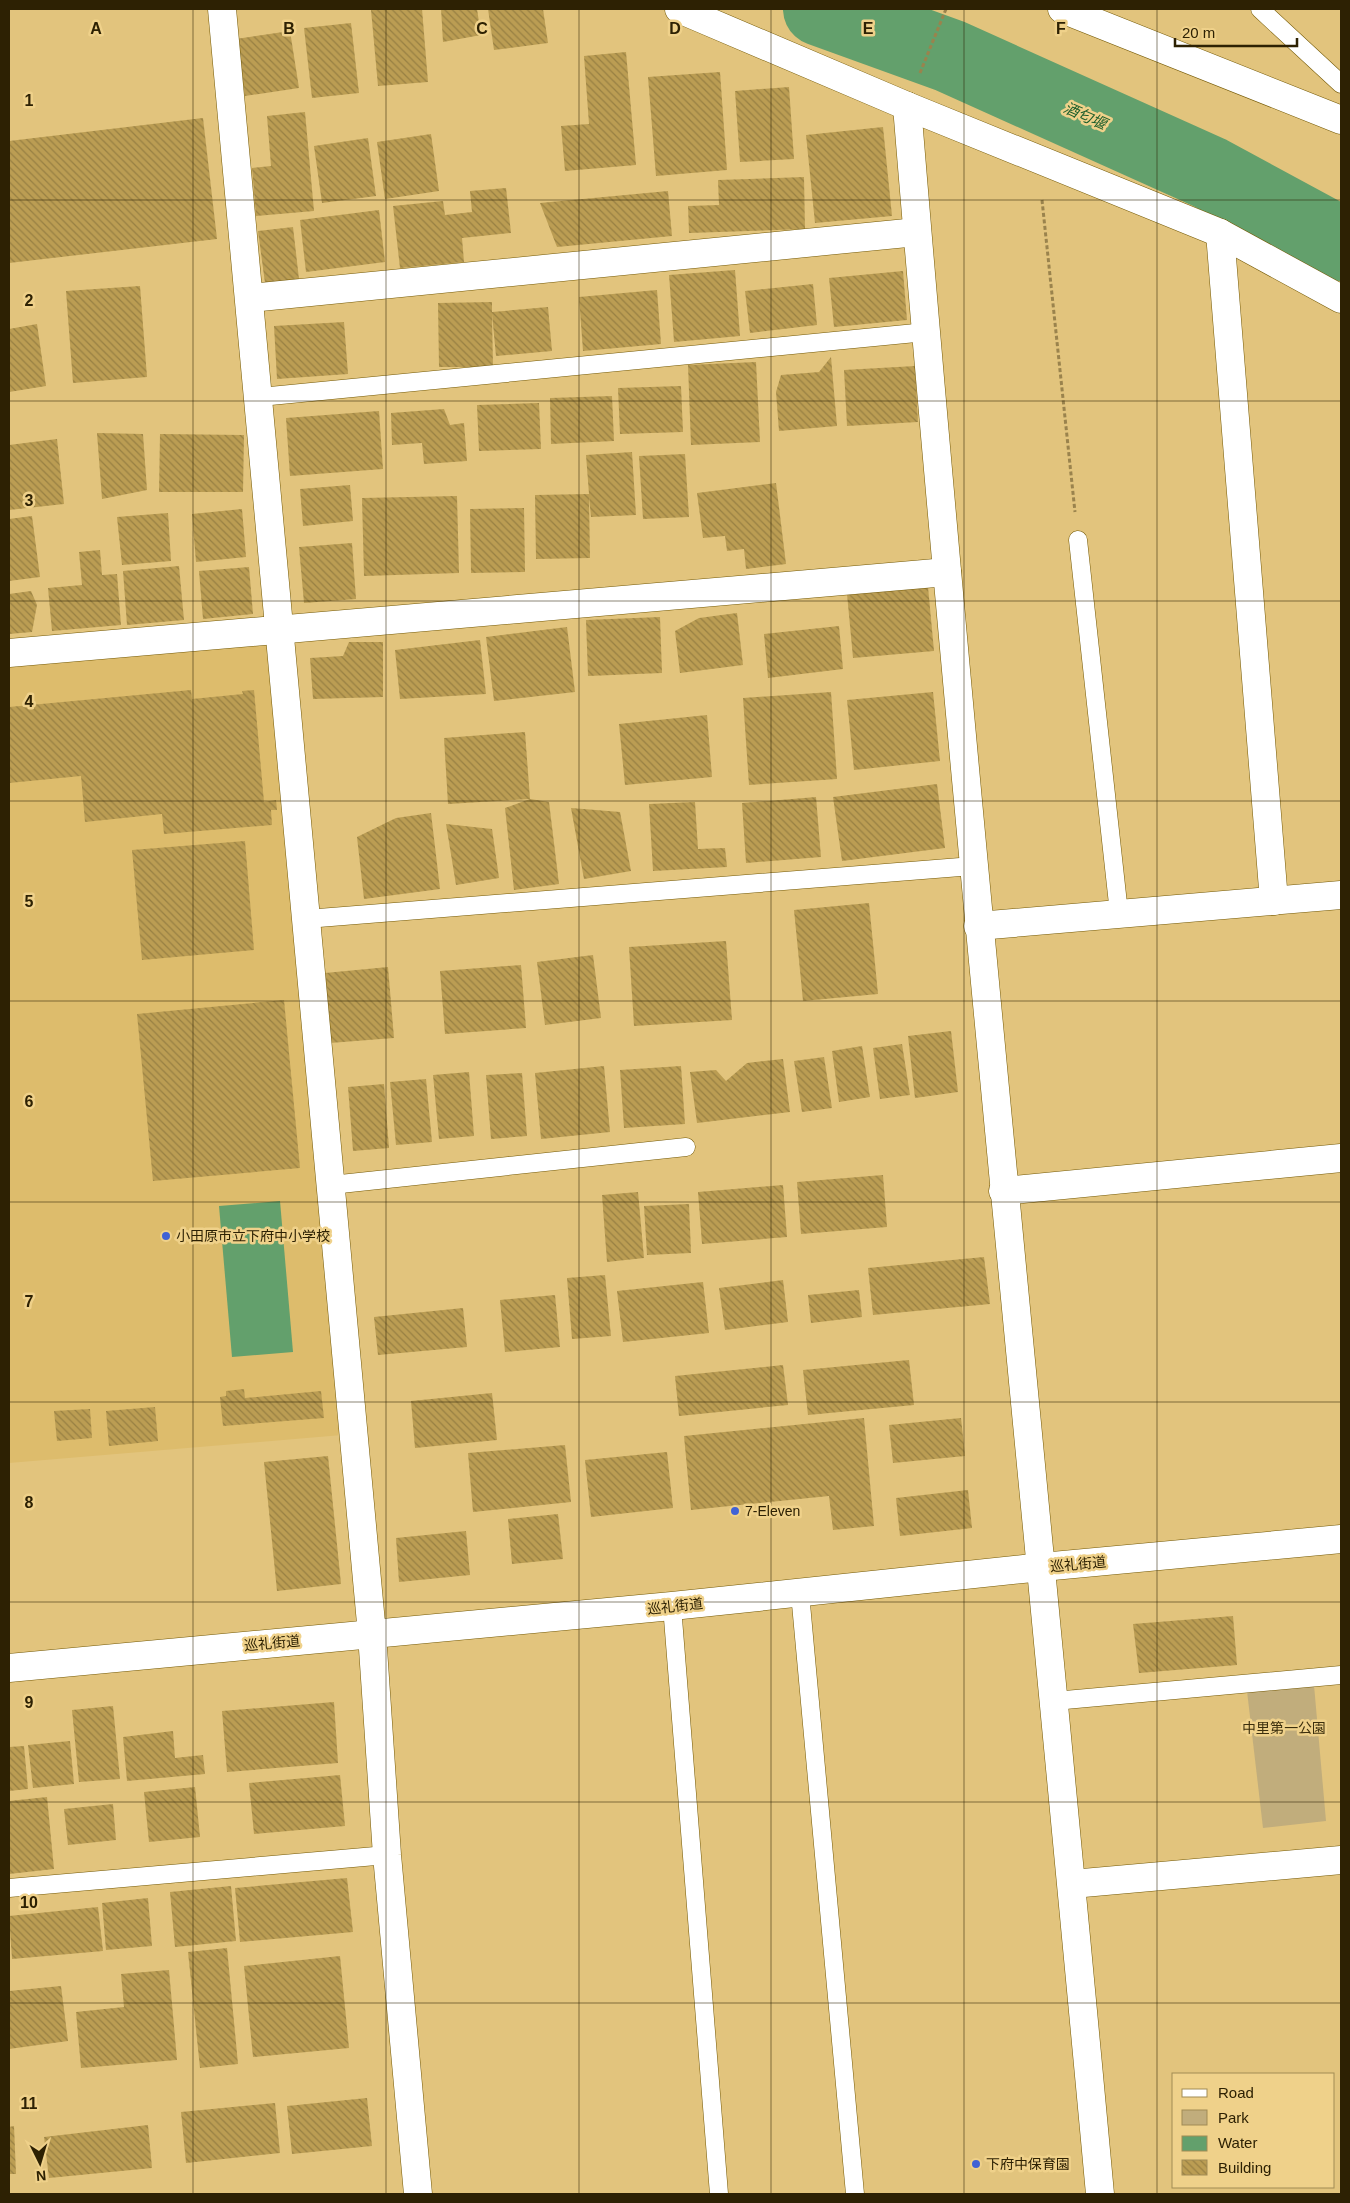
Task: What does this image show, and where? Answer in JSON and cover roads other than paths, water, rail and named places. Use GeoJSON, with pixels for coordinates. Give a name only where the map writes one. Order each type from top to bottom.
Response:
{"type":"FeatureCollection","features":[{"type":"Feature","properties":{"kind":"street"},"geometry":{"type":"LineString","coordinates":[[222,9],[282,628],[306,919],[372,1634],[386,1855],[418,2194]]}},
{"type":"Feature","properties":{"kind":"street"},"geometry":{"type":"LineString","coordinates":[[679,9],[906,106],[1220,233],[1341,299]]}},
{"type":"Feature","properties":{"kind":"street"},"geometry":{"type":"LineString","coordinates":[[1062,9],[1341,120]]}},
{"type":"Feature","properties":{"kind":"street"},"geometry":{"type":"LineString","coordinates":[[906,106],[978,926],[1042,1567],[1100,2194]]}},
{"type":"Feature","properties":{"kind":"street"},"geometry":{"type":"LineString","coordinates":[[250,298],[917,232]]}},
{"type":"Feature","properties":{"kind":"street"},"geometry":{"type":"LineString","coordinates":[[1220,233],[1274,900]]}},
{"type":"Feature","properties":{"kind":"street"},"geometry":{"type":"LineString","coordinates":[[9,653],[947,572]]}},
{"type":"Feature","properties":{"kind":"street"},"geometry":{"type":"LineString","coordinates":[[978,926],[1341,895]]}},
{"type":"Feature","properties":{"kind":"street"},"geometry":{"type":"LineString","coordinates":[[1003,1191],[1341,1158]]}},
{"type":"Feature","properties":{"kind":"street","name":"巡礼街道"},"geometry":{"type":"LineString","coordinates":[[9,1668],[672,1606],[1042,1567],[1341,1539]]}},
{"type":"Feature","properties":{"kind":"street"},"geometry":{"type":"LineString","coordinates":[[1072,1884],[1341,1860]]}},
{"type":"Feature","properties":{"kind":"lane"},"geometry":{"type":"LineString","coordinates":[[1260,9],[1341,84]]}},
{"type":"Feature","properties":{"kind":"lane"},"geometry":{"type":"LineString","coordinates":[[260,397],[926,332]]}},
{"type":"Feature","properties":{"kind":"lane"},"geometry":{"type":"LineString","coordinates":[[1078,540],[1119,914]]}},
{"type":"Feature","properties":{"kind":"lane"},"geometry":{"type":"LineString","coordinates":[[306,919],[973,866]]}},
{"type":"Feature","properties":{"kind":"lane"},"geometry":{"type":"LineString","coordinates":[[331,1185],[686,1148]]}},
{"type":"Feature","properties":{"kind":"lane"},"geometry":{"type":"LineString","coordinates":[[800,1593],[855,2194]]}},
{"type":"Feature","properties":{"kind":"lane"},"geometry":{"type":"LineString","coordinates":[[672,1606],[718,2194]]}},
{"type":"Feature","properties":{"kind":"lane"},"geometry":{"type":"LineString","coordinates":[[1054,1701],[1341,1675]]}},
{"type":"Feature","properties":{"kind":"lane"},"geometry":{"type":"LineString","coordinates":[[9,1888],[386,1855]]}},
{"type":"Feature","properties":{"kind":"water"},"geometry":{"type":"Polygon","coordinates":[[[280,1201],[293,1352],[232,1357],[219,1206],[280,1201]]]}},
{"type":"Feature","properties":{"kind":"waterway","name":"酒匂堰"},"geometry":{"type":"LineString","coordinates":[[820,9],[950,56],[1210,173],[1341,244]]}},
{"type":"Feature","properties":{"kind":"place","name":"小田原市立下府中小学校"},"geometry":{"type":"Point","coordinates":[166,1236]}},
{"type":"Feature","properties":{"kind":"place","name":"7-Eleven"},"geometry":{"type":"Point","coordinates":[735,1511]}},
{"type":"Feature","properties":{"kind":"place","name":"下府中保育園"},"geometry":{"type":"Point","coordinates":[976,2164]}},
{"type":"Feature","properties":{"kind":"park label","name":"中里第一公園"},"geometry":{"type":"Point","coordinates":[1284,1728]}}]}
